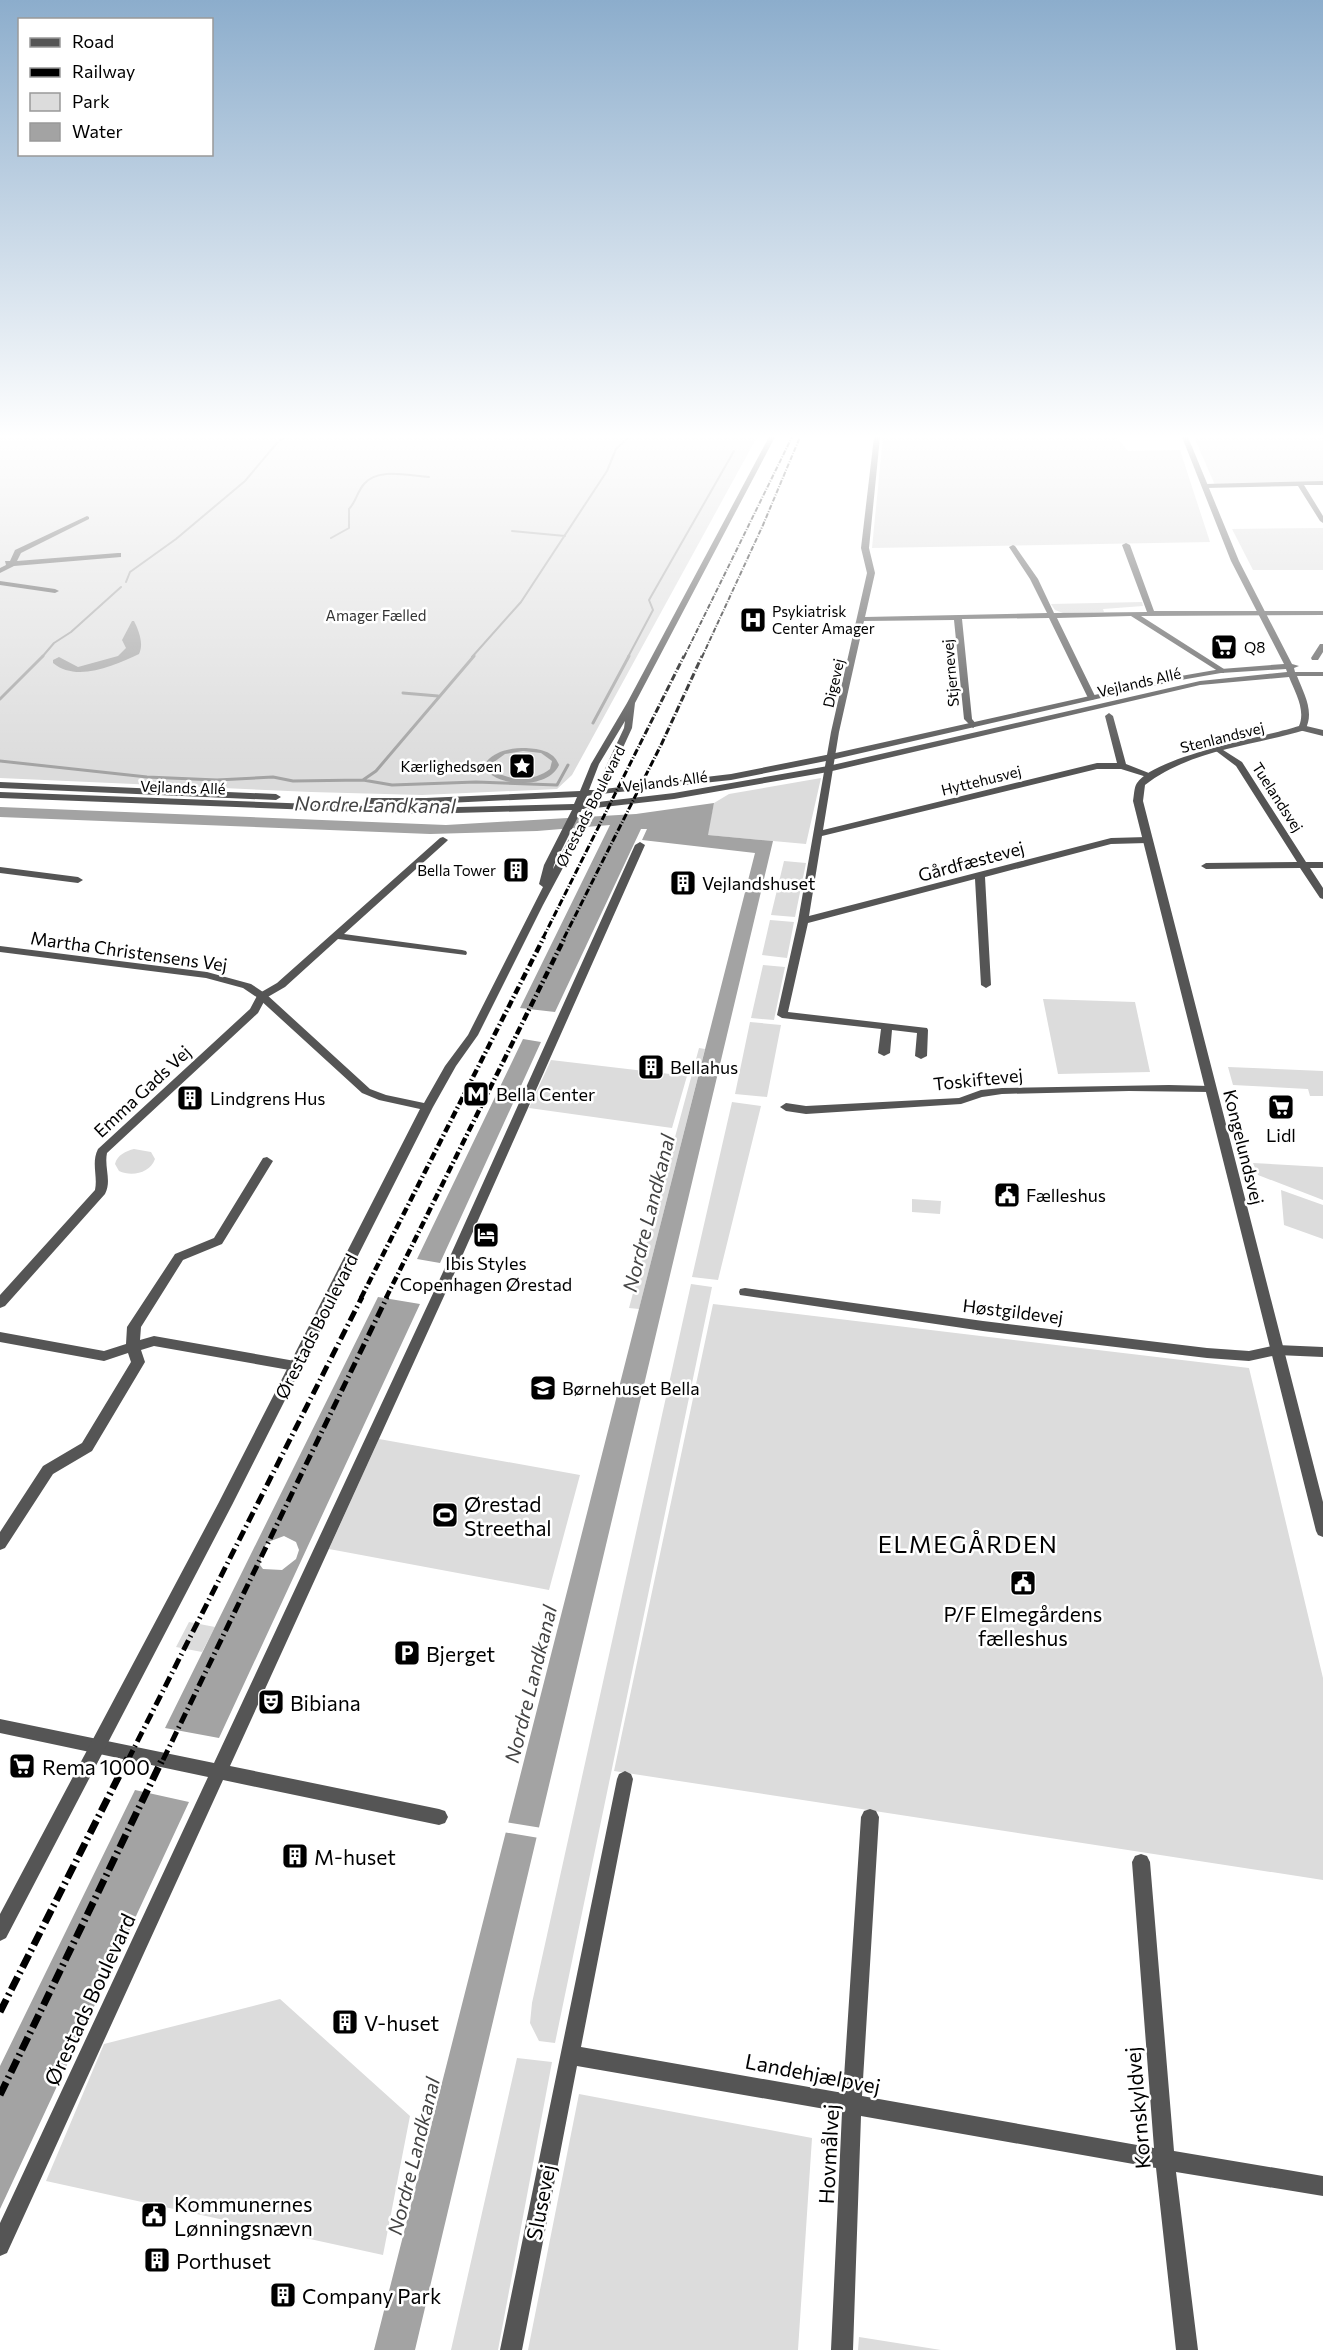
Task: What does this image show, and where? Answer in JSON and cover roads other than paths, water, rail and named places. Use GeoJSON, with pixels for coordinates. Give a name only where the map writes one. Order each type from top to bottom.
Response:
{"type":"FeatureCollection","features":[{"type":"Feature","properties":{"kind":"street"},"geometry":{"type":"LineString","coordinates":[[0,571],[12,564],[18,552],[29,547]]}},
{"type":"Feature","properties":{"kind":"street","name":"Ørestads Boulevard"},"geometry":{"type":"LineString","coordinates":[[538,905],[549,865],[613,730],[630,703],[713,547]]}},
{"type":"Feature","properties":{"kind":"street","name":"Digevej"},"geometry":{"type":"LineString","coordinates":[[865,547],[871,573],[828,769],[803,921],[782,1015],[887,1027]]}},
{"type":"Feature","properties":{"kind":"street"},"geometry":{"type":"LineString","coordinates":[[1013,547],[1025,563],[1092,698]]}},
{"type":"Feature","properties":{"kind":"street"},"geometry":{"type":"LineString","coordinates":[[1127,547],[1151,613]]}},
{"type":"Feature","properties":{"kind":"street"},"geometry":{"type":"LineString","coordinates":[[1228,547],[1290,670],[1305,708],[1306,719],[1302,728],[1323,733]]}},
{"type":"Feature","properties":{"kind":"street"},"geometry":{"type":"LineString","coordinates":[[0,561],[12,564],[118,555]]}},
{"type":"Feature","properties":{"kind":"street"},"geometry":{"type":"LineString","coordinates":[[0,583],[55,591]]}},
{"type":"Feature","properties":{"kind":"street"},"geometry":{"type":"LineString","coordinates":[[861,619],[1151,613],[1323,613]]}},
{"type":"Feature","properties":{"kind":"street"},"geometry":{"type":"LineString","coordinates":[[1131,614],[1221,671]]}},
{"type":"Feature","properties":{"kind":"street","name":"Stjernevej"},"geometry":{"type":"LineString","coordinates":[[958,617],[968,719],[973,725]]}},
{"type":"Feature","properties":{"kind":"street"},"geometry":{"type":"LineString","coordinates":[[1315,658],[1323,646]]}},
{"type":"Feature","properties":{"kind":"street","name":"Vejlands Allé"},"geometry":{"type":"LineString","coordinates":[[595,798],[738,786],[828,769],[1200,683],[1323,666]]}},
{"type":"Feature","properties":{"kind":"street","name":"Vejlands Allé"},"geometry":{"type":"LineString","coordinates":[[0,795],[470,810],[669,789],[676,784],[770,770],[1221,671],[1290,670],[1323,674]]}},
{"type":"Feature","properties":{"kind":"street","name":"Ørestads Boulevard"},"geometry":{"type":"LineString","coordinates":[[0,1932],[225,1505],[427,1107],[451,1066],[473,1035],[538,905],[578,832],[628,728],[630,703]]}},
{"type":"Feature","properties":{"kind":"street"},"geometry":{"type":"LineString","coordinates":[[1109,716],[1122,766]]}},
{"type":"Feature","properties":{"kind":"street","name":"Stenlandsvej"},"geometry":{"type":"LineString","coordinates":[[1150,775],[1177,762],[1302,728]]}},
{"type":"Feature","properties":{"kind":"street","name":"Tuelandsvej"},"geometry":{"type":"LineString","coordinates":[[1220,751],[1239,764],[1323,896]]}},
{"type":"Feature","properties":{"kind":"street","name":"Hyttehusvej"},"geometry":{"type":"LineString","coordinates":[[818,834],[1097,766],[1122,766],[1150,775]]}},
{"type":"Feature","properties":{"kind":"street","name":"Kongelundsvej"},"geometry":{"type":"LineString","coordinates":[[1150,775],[1141,784],[1138,801],[1323,1531]]}},
{"type":"Feature","properties":{"kind":"street","name":"Vejlands Allé"},"geometry":{"type":"LineString","coordinates":[[0,785],[360,801],[579,800]]}},
{"type":"Feature","properties":{"kind":"street"},"geometry":{"type":"LineString","coordinates":[[579,800],[595,798]]}},
{"type":"Feature","properties":{"kind":"street"},"geometry":{"type":"LineString","coordinates":[[262,996],[281,985],[443,840]]}},
{"type":"Feature","properties":{"kind":"street","name":"Gårdfæstevej"},"geometry":{"type":"LineString","coordinates":[[803,921],[1111,842],[1147,840]]}},
{"type":"Feature","properties":{"kind":"street","name":"Ørestads Boulevard"},"geometry":{"type":"LineString","coordinates":[[0,2246],[449,1272],[640,845]]}},
{"type":"Feature","properties":{"kind":"street"},"geometry":{"type":"LineString","coordinates":[[1206,866],[1323,865]]}},
{"type":"Feature","properties":{"kind":"street"},"geometry":{"type":"LineString","coordinates":[[0,870],[78,880]]}},
{"type":"Feature","properties":{"kind":"street"},"geometry":{"type":"LineString","coordinates":[[980,875],[986,985]]}},
{"type":"Feature","properties":{"kind":"street"},"geometry":{"type":"LineString","coordinates":[[337,936],[462,953]]}},
{"type":"Feature","properties":{"kind":"street","name":"Martha Christensens Vej"},"geometry":{"type":"LineString","coordinates":[[0,949],[207,975],[247,986],[262,996],[366,1091],[383,1098],[427,1107]]}},
{"type":"Feature","properties":{"kind":"street","name":"Emma Gads Vej"},"geometry":{"type":"LineString","coordinates":[[0,1303],[101,1191],[105,1180],[99,1160],[102,1152],[254,1011],[262,996]]}},
{"type":"Feature","properties":{"kind":"street"},"geometry":{"type":"LineString","coordinates":[[884,1053],[887,1027],[922,1030],[921,1056]]}},
{"type":"Feature","properties":{"kind":"street","name":"Toskiftevej"},"geometry":{"type":"LineString","coordinates":[[786,1107],[807,1110],[961,1101],[974,1094],[1038,1091],[1152,1087],[1210,1089]]}},
{"type":"Feature","properties":{"kind":"street"},"geometry":{"type":"LineString","coordinates":[[0,1544],[48,1470],[87,1447],[138,1362],[134,1347],[134,1327],[179,1257],[218,1240],[267,1161]]}},
{"type":"Feature","properties":{"kind":"street","name":"Høstgildevej"},"geometry":{"type":"LineString","coordinates":[[745,1292],[983,1326],[1207,1353],[1249,1356],[1277,1350],[1323,1352]]}},
{"type":"Feature","properties":{"kind":"street"},"geometry":{"type":"LineString","coordinates":[[0,1337],[104,1356],[154,1341],[295,1366]]}},
{"type":"Feature","properties":{"kind":"street"},"geometry":{"type":"LineString","coordinates":[[0,1726],[97,1748],[439,1817]]}},
{"type":"Feature","properties":{"kind":"street"},"geometry":{"type":"LineString","coordinates":[[570,2055],[625,1779]]}},
{"type":"Feature","properties":{"kind":"street","name":"Hovmålvej"},"geometry":{"type":"LineString","coordinates":[[842,2350],[852,2105],[870,1817]]}},
{"type":"Feature","properties":{"kind":"street","name":"Kornskyldvej"},"geometry":{"type":"LineString","coordinates":[[1141,1862],[1165,2161],[1188,2350]]}},
{"type":"Feature","properties":{"kind":"street","name":"Landehjælpvej"},"geometry":{"type":"LineString","coordinates":[[570,2055],[740,2083],[1165,2161],[1323,2186]]}},
{"type":"Feature","properties":{"kind":"street","name":"Slusevej"},"geometry":{"type":"LineString","coordinates":[[511,2350],[570,2055]]}},
{"type":"Feature","properties":{"kind":"water"},"geometry":{"type":"Polygon","coordinates":[[[132,621],[138,629],[140,638],[139,654],[108,667],[84,672],[73,672],[53,663],[53,660],[59,657],[78,667],[118,656],[126,648],[122,640],[132,621]]]}},
{"type":"Feature","properties":{"kind":"water"},"geometry":{"type":"Polygon","coordinates":[[[521,748],[546,752],[557,760],[559,765],[554,773],[546,778],[525,783],[514,783],[494,777],[487,771],[487,761],[495,754],[521,748]],[[523,751],[505,754],[494,762],[495,771],[508,777],[523,779],[537,776],[550,769],[552,761],[541,753],[523,751]]]}},
{"type":"Feature","properties":{"kind":"water","name":"Nordre Landkanal"},"geometry":{"type":"Polygon","coordinates":[[[714,803],[708,835],[773,841],[415,2350],[374,2350],[755,853],[642,840],[647,829],[641,829],[555,1012],[520,1008],[610,825],[537,831],[430,834],[0,817],[0,807],[446,825],[636,814],[714,803]]]}},
{"type":"Feature","properties":{"kind":"water"},"geometry":{"type":"Polygon","coordinates":[[[523,1039],[541,1042],[440,1263],[417,1259],[523,1039]]]}},
{"type":"Feature","properties":{"kind":"water"},"geometry":{"type":"Polygon","coordinates":[[[378,1297],[420,1304],[219,1738],[165,1728],[378,1297]]]}},
{"type":"Feature","properties":{"kind":"water"},"geometry":{"type":"Polygon","coordinates":[[[135,1790],[189,1802],[0,2209],[0,2066],[135,1790]]]}},
{"type":"Feature","properties":{"kind":"waterway"},"geometry":{"type":"LineString","coordinates":[[126,582],[130,572],[165,547]]}},
{"type":"Feature","properties":{"kind":"waterway"},"geometry":{"type":"LineString","coordinates":[[472,657],[521,602],[557,547]]}},
{"type":"Feature","properties":{"kind":"waterway"},"geometry":{"type":"LineString","coordinates":[[628,657],[653,610],[649,600],[679,547]]}},
{"type":"Feature","properties":{"kind":"waterway"},"geometry":{"type":"LineString","coordinates":[[42,657],[54,643],[71,632],[121,587]]}},
{"type":"Feature","properties":{"kind":"waterway"},"geometry":{"type":"LineString","coordinates":[[363,780],[376,771],[474,656]]}},
{"type":"Feature","properties":{"kind":"waterway"},"geometry":{"type":"LineString","coordinates":[[593,723],[629,656]]}},
{"type":"Feature","properties":{"kind":"waterway"},"geometry":{"type":"LineString","coordinates":[[0,699],[42,657]]}},
{"type":"Feature","properties":{"kind":"waterway"},"geometry":{"type":"LineString","coordinates":[[403,693],[438,696]]}},
{"type":"Feature","properties":{"kind":"waterway"},"geometry":{"type":"LineString","coordinates":[[0,761],[147,777],[217,780],[273,777],[293,781],[363,780]]}},
{"type":"Feature","properties":{"kind":"waterway"},"geometry":{"type":"LineString","coordinates":[[363,780],[392,785],[476,782],[557,785],[568,765]]}},
{"type":"Feature","properties":{"kind":"railway"},"geometry":{"type":"LineString","coordinates":[[684,657],[738,547]]}},
{"type":"Feature","properties":{"kind":"railway"},"geometry":{"type":"LineString","coordinates":[[702,657],[753,547]]}},
{"type":"Feature","properties":{"kind":"railway"},"geometry":{"type":"LineString","coordinates":[[543,938],[684,656]]}},
{"type":"Feature","properties":{"kind":"railway"},"geometry":{"type":"LineString","coordinates":[[564,938],[662,743],[702,656]]}},
{"type":"Feature","properties":{"kind":"railway"},"geometry":{"type":"LineString","coordinates":[[361,1298],[544,937]]}},
{"type":"Feature","properties":{"kind":"railway"},"geometry":{"type":"LineString","coordinates":[[386,1298],[565,937]]}},
{"type":"Feature","properties":{"kind":"railway"},"geometry":{"type":"LineString","coordinates":[[128,1760],[362,1297]]}},
{"type":"Feature","properties":{"kind":"railway"},"geometry":{"type":"LineString","coordinates":[[163,1760],[387,1297]]}},
{"type":"Feature","properties":{"kind":"railway"},"geometry":{"type":"LineString","coordinates":[[0,2012],[128,1758]]}},
{"type":"Feature","properties":{"kind":"railway"},"geometry":{"type":"LineString","coordinates":[[0,2095],[163,1758]]}},
{"type":"Feature","properties":{"kind":"place","name":"Psykiatrisk Center Amager"},"geometry":{"type":"Point","coordinates":[753,620]}},
{"type":"Feature","properties":{"kind":"place","name":"Q8"},"geometry":{"type":"Point","coordinates":[1224,647]}},
{"type":"Feature","properties":{"kind":"place","name":"Kærlighedsøen"},"geometry":{"type":"Point","coordinates":[522,766]}},
{"type":"Feature","properties":{"kind":"place","name":"Bella Tower"},"geometry":{"type":"Point","coordinates":[516,870]}},
{"type":"Feature","properties":{"kind":"place","name":"Vejlandshuset"},"geometry":{"type":"Point","coordinates":[683,883]}},
{"type":"Feature","properties":{"kind":"place","name":"Bellahus"},"geometry":{"type":"Point","coordinates":[651,1067]}},
{"type":"Feature","properties":{"kind":"place","name":"Bella Center"},"geometry":{"type":"Point","coordinates":[476,1094]}},
{"type":"Feature","properties":{"kind":"place","name":"Lindgrens Hus"},"geometry":{"type":"Point","coordinates":[190,1098]}},
{"type":"Feature","properties":{"kind":"place","name":"Lidl"},"geometry":{"type":"Point","coordinates":[1281,1107]}},
{"type":"Feature","properties":{"kind":"place","name":"Fælleshus"},"geometry":{"type":"Point","coordinates":[1007,1195]}},
{"type":"Feature","properties":{"kind":"place","name":"Ibis Styles Copenhagen Ørestad"},"geometry":{"type":"Point","coordinates":[486,1235]}},
{"type":"Feature","properties":{"kind":"place","name":"Børnehuset Bella"},"geometry":{"type":"Point","coordinates":[543,1388]}},
{"type":"Feature","properties":{"kind":"place","name":"Ørestad Streethal"},"geometry":{"type":"Point","coordinates":[445,1515]}},
{"type":"Feature","properties":{"kind":"place","name":"P/F Elmegårdens fælleshus"},"geometry":{"type":"Point","coordinates":[1023,1583]}},
{"type":"Feature","properties":{"kind":"place","name":"Bjerget"},"geometry":{"type":"Point","coordinates":[407,1653]}},
{"type":"Feature","properties":{"kind":"place","name":"Bibiana"},"geometry":{"type":"Point","coordinates":[271,1702]}},
{"type":"Feature","properties":{"kind":"place","name":"Rema 1000"},"geometry":{"type":"Point","coordinates":[22,1766]}},
{"type":"Feature","properties":{"kind":"place","name":"M-huset"},"geometry":{"type":"Point","coordinates":[295,1856]}},
{"type":"Feature","properties":{"kind":"place","name":"V-huset"},"geometry":{"type":"Point","coordinates":[345,2022]}},
{"type":"Feature","properties":{"kind":"place","name":"Kommunernes Lønningsnævn"},"geometry":{"type":"Point","coordinates":[154,2215]}},
{"type":"Feature","properties":{"kind":"place","name":"Porthuset"},"geometry":{"type":"Point","coordinates":[157,2260]}},
{"type":"Feature","properties":{"kind":"place","name":"Company Park"},"geometry":{"type":"Point","coordinates":[283,2295]}},
{"type":"Feature","properties":{"kind":"district","name":"ELMEGÅRDEN"},"geometry":{"type":"Point","coordinates":[968,1543]}},
{"type":"Feature","properties":{"kind":"park label","name":"Amager Fælled"},"geometry":{"type":"Point","coordinates":[376,615]}}]}
